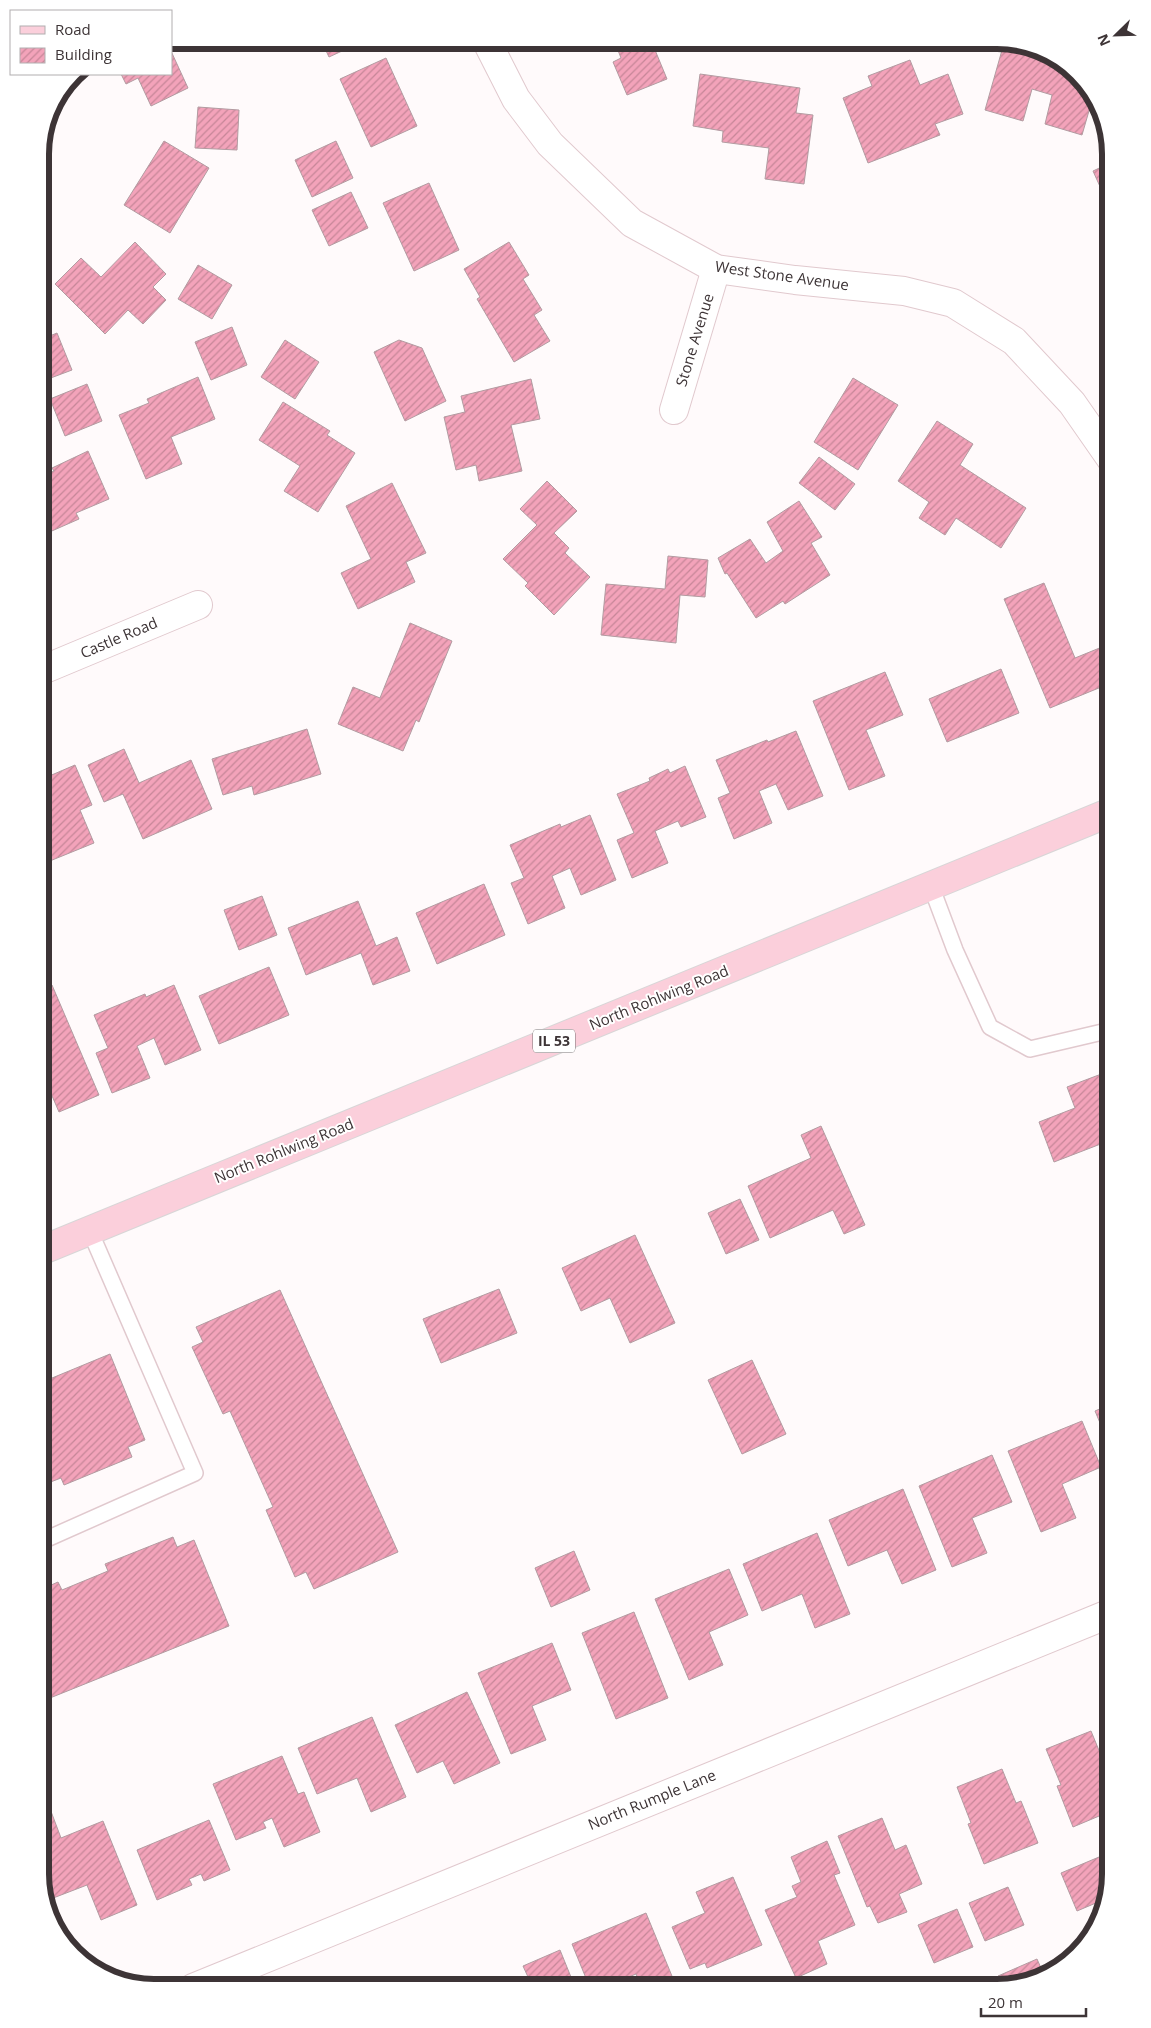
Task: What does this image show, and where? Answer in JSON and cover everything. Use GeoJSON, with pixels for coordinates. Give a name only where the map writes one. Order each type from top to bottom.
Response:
{"type":"FeatureCollection","features":[{"type":"Feature","properties":{"kind":"main road","name":"North Rohlwing Road"},"geometry":{"type":"LineString","coordinates":[[49,1247],[1102,816]]}},
{"type":"Feature","properties":{"kind":"street","name":"West Stone Avenue"},"geometry":{"type":"LineString","coordinates":[[490,49],[516,100],[550,144],[632,223],[716,269],[795,280],[904,291],[953,303],[1014,340],[1072,403],[1102,446]]}},
{"type":"Feature","properties":{"kind":"street","name":"Stone Avenue"},"geometry":{"type":"LineString","coordinates":[[674,410],[716,269]]}},
{"type":"Feature","properties":{"kind":"street","name":"Castle Road"},"geometry":{"type":"LineString","coordinates":[[49,667],[198,605]]}},
{"type":"Feature","properties":{"kind":"street","name":"North Rumple Lane"},"geometry":{"type":"LineString","coordinates":[[215,1979],[1102,1616]]}},
{"type":"Feature","properties":{"kind":"lane"},"geometry":{"type":"LineString","coordinates":[[931,886],[955,950],[990,1026],[1030,1050],[1102,1032]]}},
{"type":"Feature","properties":{"kind":"lane"},"geometry":{"type":"LineString","coordinates":[[49,1538],[195,1473],[90,1231]]}},
{"type":"Feature","properties":{"kind":"building"},"geometry":{"type":"Polygon","coordinates":[[[325,49],[346,49],[329,57],[325,49]]]}},
{"type":"Feature","properties":{"kind":"building"},"geometry":{"type":"Polygon","coordinates":[[[618,49],[658,49],[655,50],[667,79],[627,95],[613,62],[621,58],[618,49]]]}},
{"type":"Feature","properties":{"kind":"building"},"geometry":{"type":"Polygon","coordinates":[[[1002,49],[1031,54],[1055,67],[1076,85],[1090,107],[1082,135],[1045,124],[1052,95],[1032,89],[1023,121],[985,110],[1002,49]]]}},
{"type":"Feature","properties":{"kind":"building"},"geometry":{"type":"Polygon","coordinates":[[[172,53],[188,88],[151,106],[138,78],[126,84],[122,75],[172,75],[172,53]]]}},
{"type":"Feature","properties":{"kind":"building"},"geometry":{"type":"Polygon","coordinates":[[[386,58],[417,126],[371,147],[340,79],[386,58]]]}},
{"type":"Feature","properties":{"kind":"building"},"geometry":{"type":"Polygon","coordinates":[[[910,60],[920,85],[948,74],[963,114],[935,124],[940,135],[868,163],[843,98],[872,86],[868,76],[910,60]]]}},
{"type":"Feature","properties":{"kind":"building"},"geometry":{"type":"Polygon","coordinates":[[[700,74],[800,88],[796,113],[813,115],[804,184],[765,179],[769,148],[722,142],[723,131],[693,126],[700,74]]]}},
{"type":"Feature","properties":{"kind":"building"},"geometry":{"type":"Polygon","coordinates":[[[198,107],[239,110],[237,150],[195,148],[198,107]]]}},
{"type":"Feature","properties":{"kind":"building"},"geometry":{"type":"Polygon","coordinates":[[[164,141],[209,168],[170,233],[124,205],[164,141]]]}},
{"type":"Feature","properties":{"kind":"building"},"geometry":{"type":"Polygon","coordinates":[[[336,141],[353,178],[312,197],[295,160],[336,141]]]}},
{"type":"Feature","properties":{"kind":"building"},"geometry":{"type":"Polygon","coordinates":[[[1102,167],[1102,191],[1093,171],[1102,167]]]}},
{"type":"Feature","properties":{"kind":"building"},"geometry":{"type":"Polygon","coordinates":[[[429,183],[459,250],[414,271],[383,203],[429,183]]]}},
{"type":"Feature","properties":{"kind":"building"},"geometry":{"type":"Polygon","coordinates":[[[351,192],[368,228],[329,246],[312,210],[351,192]]]}},
{"type":"Feature","properties":{"kind":"building"},"geometry":{"type":"Polygon","coordinates":[[[135,242],[166,274],[153,287],[166,300],[143,324],[128,310],[105,334],[55,284],[81,258],[101,277],[135,242]]]}},
{"type":"Feature","properties":{"kind":"building"},"geometry":{"type":"Polygon","coordinates":[[[509,242],[529,275],[523,279],[542,310],[534,315],[550,341],[514,362],[477,299],[480,297],[464,269],[509,242]]]}},
{"type":"Feature","properties":{"kind":"building"},"geometry":{"type":"Polygon","coordinates":[[[198,265],[232,285],[212,319],[178,299],[198,265]]]}},
{"type":"Feature","properties":{"kind":"building"},"geometry":{"type":"Polygon","coordinates":[[[232,327],[247,365],[211,380],[195,342],[232,327]]]}},
{"type":"Feature","properties":{"kind":"building"},"geometry":{"type":"Polygon","coordinates":[[[57,333],[72,370],[49,379],[49,336],[57,333]]]}},
{"type":"Feature","properties":{"kind":"building"},"geometry":{"type":"Polygon","coordinates":[[[285,340],[319,362],[295,399],[261,377],[285,340]]]}},
{"type":"Feature","properties":{"kind":"building"},"geometry":{"type":"Polygon","coordinates":[[[399,340],[422,348],[446,401],[405,421],[374,352],[399,340]]]}},
{"type":"Feature","properties":{"kind":"building"},"geometry":{"type":"Polygon","coordinates":[[[198,377],[215,419],[171,437],[182,464],[146,479],[119,415],[149,403],[147,399],[198,377]]]}},
{"type":"Feature","properties":{"kind":"building"},"geometry":{"type":"Polygon","coordinates":[[[853,378],[898,405],[858,470],[814,442],[853,378]]]}},
{"type":"Feature","properties":{"kind":"building"},"geometry":{"type":"Polygon","coordinates":[[[531,379],[540,419],[511,425],[522,471],[479,481],[476,465],[456,470],[444,417],[465,412],[461,396],[531,379]]]}},
{"type":"Feature","properties":{"kind":"building"},"geometry":{"type":"Polygon","coordinates":[[[87,384],[102,421],[65,436],[50,399],[87,384]]]}},
{"type":"Feature","properties":{"kind":"building"},"geometry":{"type":"Polygon","coordinates":[[[283,402],[330,431],[327,435],[355,453],[318,512],[284,491],[300,466],[259,440],[283,402]]]}},
{"type":"Feature","properties":{"kind":"building"},"geometry":{"type":"Polygon","coordinates":[[[937,421],[973,444],[960,465],[1026,508],[1001,548],[956,518],[945,535],[919,518],[929,502],[898,481],[937,421]]]}},
{"type":"Feature","properties":{"kind":"building"},"geometry":{"type":"Polygon","coordinates":[[[88,451],[109,499],[76,513],[79,519],[49,532],[49,473],[54,471],[52,468],[88,451]]]}},
{"type":"Feature","properties":{"kind":"building"},"geometry":{"type":"Polygon","coordinates":[[[819,457],[855,484],[835,510],[799,483],[819,457]]]}},
{"type":"Feature","properties":{"kind":"building"},"geometry":{"type":"Polygon","coordinates":[[[547,481],[577,511],[554,533],[569,548],[565,553],[590,577],[554,615],[525,586],[528,583],[503,559],[537,525],[520,509],[547,481]]]}},
{"type":"Feature","properties":{"kind":"building"},"geometry":{"type":"Polygon","coordinates":[[[392,483],[426,553],[406,562],[415,582],[358,609],[341,573],[371,559],[346,506],[392,483]]]}},
{"type":"Feature","properties":{"kind":"building"},"geometry":{"type":"Polygon","coordinates":[[[799,501],[822,537],[811,543],[830,575],[785,604],[783,601],[756,618],[727,573],[725,574],[718,558],[750,539],[766,563],[783,551],[767,522],[799,501]]]}},
{"type":"Feature","properties":{"kind":"building"},"geometry":{"type":"Polygon","coordinates":[[[668,556],[708,560],[705,597],[680,595],[676,643],[601,635],[606,584],[665,589],[668,556]]]}},
{"type":"Feature","properties":{"kind":"building"},"geometry":{"type":"Polygon","coordinates":[[[1044,583],[1075,658],[1102,647],[1102,687],[1050,708],[1004,599],[1044,583]]]}},
{"type":"Feature","properties":{"kind":"building"},"geometry":{"type":"Polygon","coordinates":[[[410,623],[452,641],[419,722],[416,720],[403,751],[338,724],[353,687],[380,698],[410,623]]]}},
{"type":"Feature","properties":{"kind":"building"},"geometry":{"type":"Polygon","coordinates":[[[1001,669],[1019,713],[947,742],[929,699],[1001,669]]]}},
{"type":"Feature","properties":{"kind":"building"},"geometry":{"type":"Polygon","coordinates":[[[885,672],[903,715],[866,730],[885,776],[849,790],[813,701],[885,672]]]}},
{"type":"Feature","properties":{"kind":"building"},"geometry":{"type":"Polygon","coordinates":[[[307,729],[321,774],[254,795],[252,786],[223,795],[212,759],[307,729]]]}},
{"type":"Feature","properties":{"kind":"building"},"geometry":{"type":"Polygon","coordinates":[[[796,731],[823,796],[788,810],[776,784],[759,791],[772,823],[734,839],[718,798],[730,793],[716,760],[796,731]]]}},
{"type":"Feature","properties":{"kind":"building"},"geometry":{"type":"Polygon","coordinates":[[[124,749],[139,783],[191,760],[212,809],[143,839],[123,794],[104,802],[88,765],[124,749]]]}},
{"type":"Feature","properties":{"kind":"building"},"geometry":{"type":"Polygon","coordinates":[[[75,765],[92,805],[80,810],[94,843],[49,861],[49,776],[75,765]]]}},
{"type":"Feature","properties":{"kind":"building"},"geometry":{"type":"Polygon","coordinates":[[[685,766],[706,817],[681,827],[678,821],[655,831],[668,863],[632,878],[617,840],[634,833],[617,794],[650,781],[649,778],[668,769],[670,773],[685,766]]]}},
{"type":"Feature","properties":{"kind":"building"},"geometry":{"type":"Polygon","coordinates":[[[590,815],[616,880],[581,895],[570,868],[552,876],[565,908],[528,924],[511,883],[524,878],[510,845],[560,824],[561,827],[590,815]]]}},
{"type":"Feature","properties":{"kind":"building"},"geometry":{"type":"Polygon","coordinates":[[[484,884],[505,935],[437,964],[416,913],[484,884]]]}},
{"type":"Feature","properties":{"kind":"building"},"geometry":{"type":"Polygon","coordinates":[[[262,896],[277,935],[239,950],[224,910],[262,896]]]}},
{"type":"Feature","properties":{"kind":"building"},"geometry":{"type":"Polygon","coordinates":[[[358,901],[376,946],[397,937],[410,971],[373,985],[361,953],[306,975],[288,928],[358,901]]]}},
{"type":"Feature","properties":{"kind":"building"},"geometry":{"type":"Polygon","coordinates":[[[269,967],[289,1015],[219,1044],[199,996],[269,967]]]}},
{"type":"Feature","properties":{"kind":"building"},"geometry":{"type":"Polygon","coordinates":[[[52,985],[99,1095],[59,1112],[49,1089],[49,986],[52,985]]]}},
{"type":"Feature","properties":{"kind":"building"},"geometry":{"type":"Polygon","coordinates":[[[174,985],[201,1050],[165,1065],[154,1038],[137,1046],[150,1078],[112,1093],[96,1053],[108,1048],[94,1015],[145,994],[146,997],[174,985]]]}},
{"type":"Feature","properties":{"kind":"building"},"geometry":{"type":"Polygon","coordinates":[[[1102,1074],[1102,1143],[1054,1162],[1039,1122],[1075,1108],[1067,1087],[1102,1074]]]}},
{"type":"Feature","properties":{"kind":"building"},"geometry":{"type":"Polygon","coordinates":[[[821,1126],[865,1225],[844,1234],[833,1210],[770,1238],[748,1186],[811,1158],[801,1135],[821,1126]]]}},
{"type":"Feature","properties":{"kind":"building"},"geometry":{"type":"Polygon","coordinates":[[[740,1199],[759,1240],[726,1254],[708,1213],[740,1199]]]}},
{"type":"Feature","properties":{"kind":"building"},"geometry":{"type":"Polygon","coordinates":[[[635,1235],[675,1323],[630,1343],[610,1298],[581,1311],[562,1268],[635,1235]]]}},
{"type":"Feature","properties":{"kind":"building"},"geometry":{"type":"Polygon","coordinates":[[[499,1289],[517,1333],[441,1363],[423,1319],[499,1289]]]}},
{"type":"Feature","properties":{"kind":"building"},"geometry":{"type":"Polygon","coordinates":[[[280,1290],[398,1552],[314,1589],[306,1572],[295,1577],[266,1510],[273,1507],[230,1411],[223,1414],[192,1347],[203,1342],[196,1327],[280,1290]]]}},
{"type":"Feature","properties":{"kind":"building"},"geometry":{"type":"Polygon","coordinates":[[[110,1354],[145,1440],[128,1447],[132,1457],[64,1485],[61,1478],[49,1483],[49,1379],[110,1354]]]}},
{"type":"Feature","properties":{"kind":"building"},"geometry":{"type":"Polygon","coordinates":[[[752,1360],[786,1434],[742,1454],[708,1380],[752,1360]]]}},
{"type":"Feature","properties":{"kind":"building"},"geometry":{"type":"Polygon","coordinates":[[[1102,1408],[1102,1428],[1095,1411],[1102,1408]]]}},
{"type":"Feature","properties":{"kind":"building"},"geometry":{"type":"Polygon","coordinates":[[[1082,1421],[1101,1467],[1062,1484],[1076,1518],[1041,1532],[1008,1451],[1082,1421]]]}},
{"type":"Feature","properties":{"kind":"building"},"geometry":{"type":"Polygon","coordinates":[[[992,1455],[1012,1502],[972,1518],[987,1553],[952,1567],[919,1486],[992,1455]]]}},
{"type":"Feature","properties":{"kind":"building"},"geometry":{"type":"Polygon","coordinates":[[[903,1489],[936,1570],[902,1584],[887,1550],[848,1566],[829,1520],[903,1489]]]}},
{"type":"Feature","properties":{"kind":"building"},"geometry":{"type":"Polygon","coordinates":[[[817,1533],[850,1614],[815,1628],[802,1594],[762,1611],[743,1564],[817,1533]]]}},
{"type":"Feature","properties":{"kind":"building"},"geometry":{"type":"Polygon","coordinates":[[[173,1537],[177,1547],[194,1540],[229,1626],[49,1698],[49,1586],[58,1582],[62,1590],[108,1571],[105,1564],[173,1537]]]}},
{"type":"Feature","properties":{"kind":"building"},"geometry":{"type":"Polygon","coordinates":[[[574,1551],[590,1590],[551,1607],[535,1568],[574,1551]]]}},
{"type":"Feature","properties":{"kind":"building"},"geometry":{"type":"Polygon","coordinates":[[[729,1569],[748,1615],[709,1632],[723,1665],[689,1680],[655,1599],[729,1569]]]}},
{"type":"Feature","properties":{"kind":"building"},"geometry":{"type":"Polygon","coordinates":[[[634,1612],[668,1698],[616,1719],[582,1633],[634,1612]]]}},
{"type":"Feature","properties":{"kind":"building"},"geometry":{"type":"Polygon","coordinates":[[[552,1643],[571,1690],[532,1706],[546,1740],[511,1754],[478,1673],[552,1643]]]}},
{"type":"Feature","properties":{"kind":"building"},"geometry":{"type":"Polygon","coordinates":[[[467,1692],[500,1763],[454,1784],[443,1761],[417,1773],[395,1725],[467,1692]]]}},
{"type":"Feature","properties":{"kind":"building"},"geometry":{"type":"Polygon","coordinates":[[[372,1717],[406,1797],[371,1812],[357,1778],[317,1794],[298,1748],[372,1717]]]}},
{"type":"Feature","properties":{"kind":"building"},"geometry":{"type":"Polygon","coordinates":[[[1091,1731],[1102,1758],[1102,1815],[1073,1827],[1057,1786],[1061,1785],[1046,1749],[1091,1731]]]}},
{"type":"Feature","properties":{"kind":"building"},"geometry":{"type":"Polygon","coordinates":[[[282,1756],[298,1794],[304,1792],[320,1832],[284,1847],[272,1818],[263,1822],[266,1828],[236,1840],[213,1784],[282,1756]]]}},
{"type":"Feature","properties":{"kind":"building"},"geometry":{"type":"Polygon","coordinates":[[[1002,1769],[1016,1803],[1021,1801],[1038,1843],[984,1864],[968,1824],[971,1823],[957,1787],[1002,1769]]]}},
{"type":"Feature","properties":{"kind":"building"},"geometry":{"type":"Polygon","coordinates":[[[49,1806],[61,1838],[103,1821],[137,1905],[101,1920],[87,1885],[52,1898],[49,1874],[49,1806]]]}},
{"type":"Feature","properties":{"kind":"building"},"geometry":{"type":"Polygon","coordinates":[[[882,1818],[895,1850],[906,1845],[922,1884],[899,1894],[907,1912],[878,1923],[870,1906],[867,1907],[838,1836],[882,1818]]]}},
{"type":"Feature","properties":{"kind":"building"},"geometry":{"type":"Polygon","coordinates":[[[209,1820],[230,1870],[204,1881],[201,1874],[189,1879],[192,1885],[157,1900],[137,1850],[209,1820]]]}},
{"type":"Feature","properties":{"kind":"building"},"geometry":{"type":"Polygon","coordinates":[[[827,1841],[840,1873],[834,1875],[855,1925],[818,1941],[827,1964],[796,1978],[765,1910],[797,1897],[792,1886],[801,1882],[791,1857],[827,1841]]]}},
{"type":"Feature","properties":{"kind":"building"},"geometry":{"type":"Polygon","coordinates":[[[1099,1857],[1102,1864],[1102,1874],[1098,1902],[1077,1911],[1061,1873],[1099,1857]]]}},
{"type":"Feature","properties":{"kind":"building"},"geometry":{"type":"Polygon","coordinates":[[[733,1877],[762,1945],[707,1968],[705,1963],[690,1969],[672,1927],[705,1913],[696,1892],[733,1877]]]}},
{"type":"Feature","properties":{"kind":"building"},"geometry":{"type":"Polygon","coordinates":[[[1008,1887],[1024,1925],[985,1941],[969,1903],[1008,1887]]]}},
{"type":"Feature","properties":{"kind":"building"},"geometry":{"type":"Polygon","coordinates":[[[957,1909],[973,1947],[934,1963],[918,1925],[957,1909]]]}},
{"type":"Feature","properties":{"kind":"building"},"geometry":{"type":"Polygon","coordinates":[[[646,1913],[673,1979],[638,1979],[636,1974],[624,1979],[586,1979],[572,1944],[646,1913]]]}},
{"type":"Feature","properties":{"kind":"building"},"geometry":{"type":"Polygon","coordinates":[[[560,1950],[572,1979],[529,1979],[523,1966],[560,1950]]]}},
{"type":"Feature","properties":{"kind":"building"},"geometry":{"type":"Polygon","coordinates":[[[1037,1959],[1041,1969],[1031,1974],[1011,1978],[999,1979],[998,1976],[1037,1959]]]}}]}
